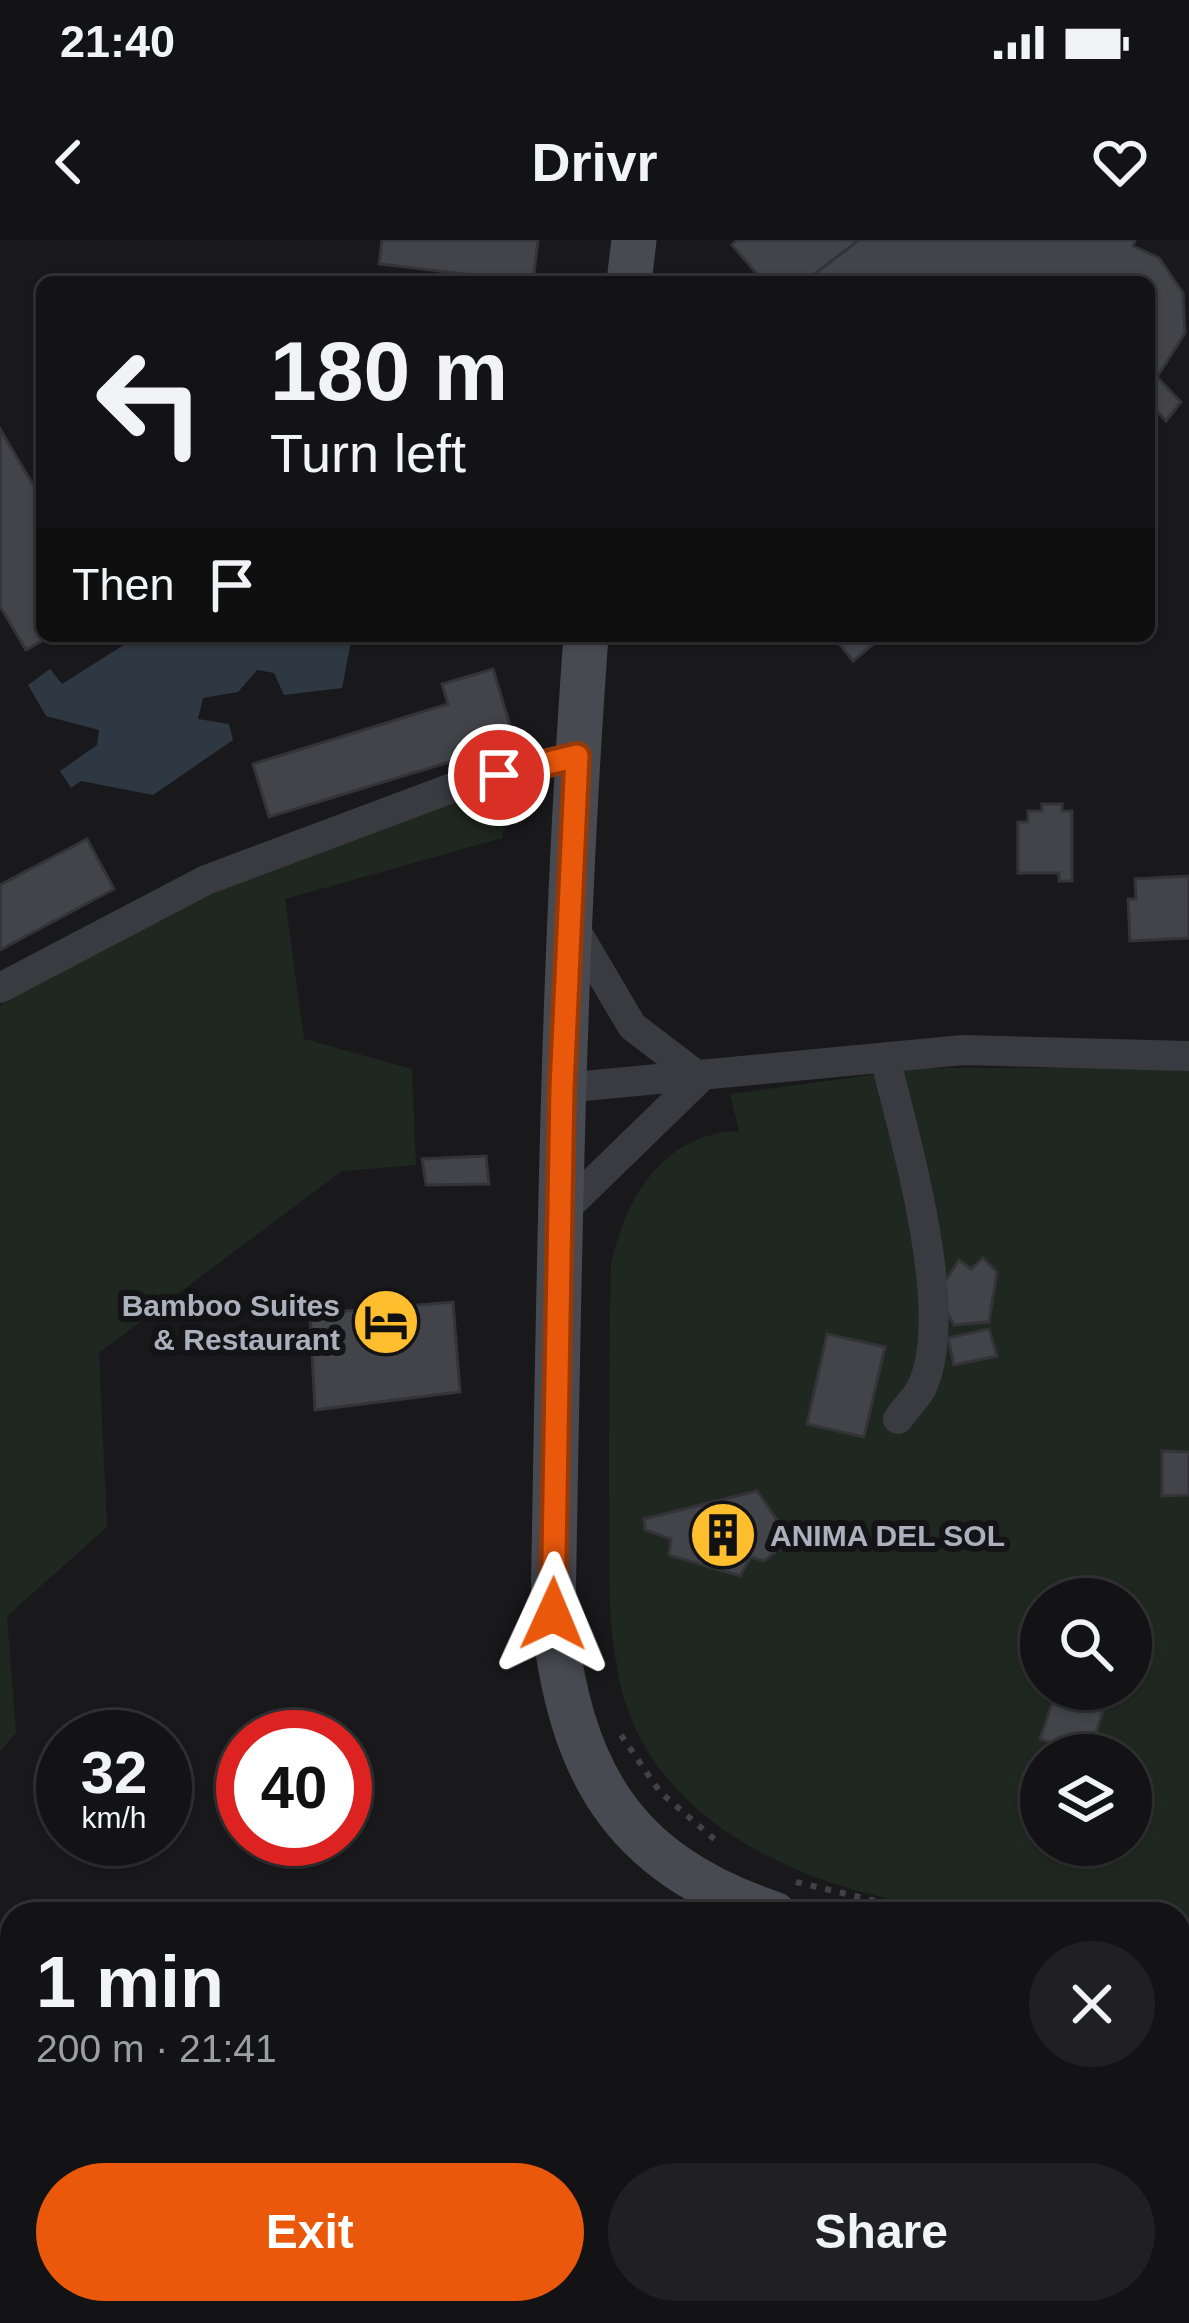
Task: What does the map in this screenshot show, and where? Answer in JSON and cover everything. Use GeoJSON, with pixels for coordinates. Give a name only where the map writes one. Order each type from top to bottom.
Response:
{"type":"FeatureCollection","features":[{"type":"Feature","properties":{"kind":"street"},"geometry":{"type":"LineString","coordinates":[[630,276],[634,240]]}},
{"type":"Feature","properties":{"kind":"street"},"geometry":{"type":"LineString","coordinates":[[586,642],[567,916],[562,1088],[553,1614],[566,1710],[588,1765],[620,1813],[651,1846],[689,1878],[776,1895]]}},
{"type":"Feature","properties":{"kind":"street"},"geometry":{"type":"LineString","coordinates":[[0,988],[206,880],[460,785],[577,756]]}},
{"type":"Feature","properties":{"kind":"street"},"geometry":{"type":"LineString","coordinates":[[567,916],[632,1026],[700,1078]]}},
{"type":"Feature","properties":{"kind":"street"},"geometry":{"type":"LineString","coordinates":[[562,1088],[963,1051],[1189,1057]]}},
{"type":"Feature","properties":{"kind":"street"},"geometry":{"type":"LineString","coordinates":[[885,1057],[923,1215],[932,1324],[931,1355],[920,1389],[898,1419]]}},
{"type":"Feature","properties":{"kind":"street"},"geometry":{"type":"LineString","coordinates":[[560,1214],[700,1078]]}},
{"type":"Feature","properties":{"kind":"path"},"geometry":{"type":"LineString","coordinates":[[607,1717],[660,1792],[693,1824],[735,1853]]}},
{"type":"Feature","properties":{"kind":"path"},"geometry":{"type":"LineString","coordinates":[[776,1895],[833,1902]]}},
{"type":"Feature","properties":{"kind":"shaded area"},"geometry":{"type":"Polygon","coordinates":[[[128,642],[351,642],[342,688],[284,695],[274,673],[257,670],[238,692],[203,698],[198,719],[229,724],[233,740],[153,795],[81,781],[71,788],[60,771],[97,745],[99,730],[46,716],[28,685],[50,669],[62,684],[128,642]]]}},
{"type":"Feature","properties":{"kind":"shaded area"},"geometry":{"type":"Polygon","coordinates":[[[520,760],[502,838],[285,899],[304,1039],[412,1069],[416,1165],[342,1171],[99,1353],[107,1527],[7,1616],[16,1733],[0,1751],[0,1006],[196,889],[520,760]]]}},
{"type":"Feature","properties":{"kind":"shaded area"},"geometry":{"type":"Polygon","coordinates":[[[923,1068],[1189,1068],[1189,1902],[906,1902],[878,1896],[768,1856],[719,1826],[677,1789],[644,1744],[622,1691],[611,1617],[611,1265],[626,1217],[651,1174],[688,1144],[739,1131],[730,1094],[923,1068]]]}},
{"type":"Feature","properties":{"kind":"building"},"geometry":{"type":"Polygon","coordinates":[[[382,240],[538,240],[534,276],[482,276],[379,264],[382,240]]]}},
{"type":"Feature","properties":{"kind":"building"},"geometry":{"type":"Polygon","coordinates":[[[737,240],[859,240],[812,276],[759,276],[732,245],[737,240]]]}},
{"type":"Feature","properties":{"kind":"building"},"geometry":{"type":"Polygon","coordinates":[[[859,240],[1135,240],[1133,246],[1159,258],[1183,293],[1185,333],[1157,377],[1181,402],[1166,421],[1155,411],[1155,276],[812,276],[859,240]]]}},
{"type":"Feature","properties":{"kind":"building"},"geometry":{"type":"Polygon","coordinates":[[[0,429],[36,490],[36,642],[40,642],[26,650],[0,606],[0,429]]]}},
{"type":"Feature","properties":{"kind":"building"},"geometry":{"type":"Polygon","coordinates":[[[838,642],[876,642],[853,661],[838,642]]]}},
{"type":"Feature","properties":{"kind":"building"},"geometry":{"type":"Polygon","coordinates":[[[493,669],[515,742],[269,817],[253,764],[448,704],[442,684],[493,669]]]}},
{"type":"Feature","properties":{"kind":"building"},"geometry":{"type":"Polygon","coordinates":[[[1042,804],[1062,804],[1062,811],[1072,811],[1072,881],[1059,881],[1059,873],[1018,873],[1018,822],[1028,822],[1028,811],[1042,811],[1042,804]]]}},
{"type":"Feature","properties":{"kind":"building"},"geometry":{"type":"Polygon","coordinates":[[[87,839],[114,889],[0,950],[0,885],[87,839]]]}},
{"type":"Feature","properties":{"kind":"building"},"geometry":{"type":"Polygon","coordinates":[[[1189,876],[1189,938],[1130,941],[1128,899],[1136,899],[1135,879],[1189,876]]]}},
{"type":"Feature","properties":{"kind":"building"},"geometry":{"type":"Polygon","coordinates":[[[486,1156],[489,1184],[426,1185],[422,1159],[486,1156]]]}},
{"type":"Feature","properties":{"kind":"building"},"geometry":{"type":"Polygon","coordinates":[[[983,1258],[997,1272],[989,1322],[954,1325],[937,1294],[959,1260],[971,1269],[983,1258]]]}},
{"type":"Feature","properties":{"kind":"building"},"geometry":{"type":"Polygon","coordinates":[[[453,1302],[460,1392],[315,1410],[310,1314],[453,1302]]]}},
{"type":"Feature","properties":{"kind":"building"},"geometry":{"type":"Polygon","coordinates":[[[989,1329],[997,1356],[954,1365],[948,1338],[989,1329]]]}},
{"type":"Feature","properties":{"kind":"building"},"geometry":{"type":"Polygon","coordinates":[[[827,1334],[885,1347],[864,1437],[807,1424],[827,1334]]]}},
{"type":"Feature","properties":{"kind":"building"},"geometry":{"type":"Polygon","coordinates":[[[1162,1451],[1189,1452],[1189,1495],[1162,1496],[1162,1451]]]}},
{"type":"Feature","properties":{"kind":"building","name":"ANIMA DEL SOL"},"geometry":{"type":"Polygon","coordinates":[[[757,1491],[791,1540],[764,1561],[751,1557],[740,1576],[669,1555],[671,1539],[645,1530],[644,1519],[757,1491]]]}},
{"type":"Feature","properties":{"kind":"building"},"geometry":{"type":"Polygon","coordinates":[[[1050,1710],[1103,1710],[1096,1734],[1042,1734],[1050,1710]]]}},
{"type":"Feature","properties":{"kind":"place","name":"Bamboo Suites & Restaurant"},"geometry":{"type":"Point","coordinates":[386,1322]}},
{"type":"Feature","properties":{"kind":"place","name":"ANIMA DEL SOL"},"geometry":{"type":"Point","coordinates":[723,1535]}},
{"type":"Feature","properties":{"kind":"route"},"geometry":{"type":"LineString","coordinates":[[499,775],[577,756],[562,1088],[553,1614]]}}]}
